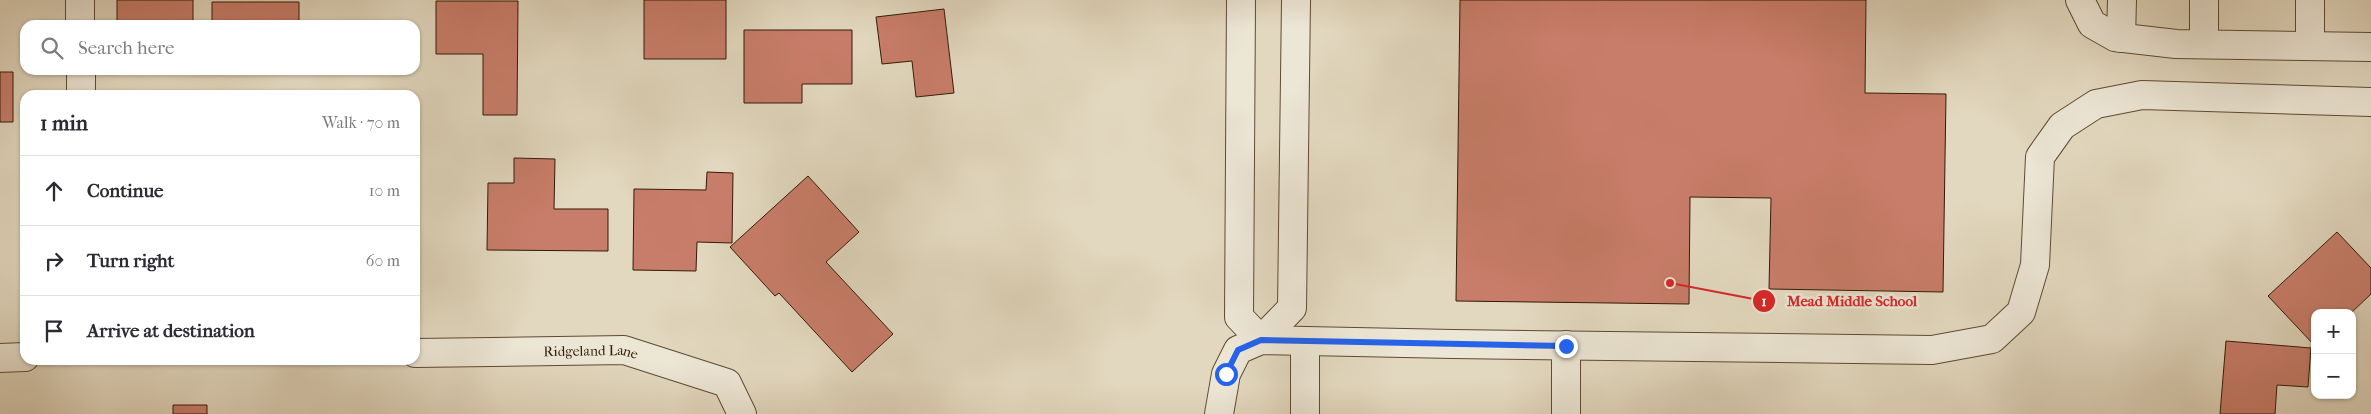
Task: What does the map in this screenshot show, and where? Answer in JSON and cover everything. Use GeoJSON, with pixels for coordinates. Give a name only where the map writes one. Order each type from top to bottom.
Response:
{"type":"FeatureCollection","features":[{"type":"Feature","properties":{"kind":"street"},"geometry":{"type":"LineString","coordinates":[[80,0],[80,20]]}},
{"type":"Feature","properties":{"kind":"street"},"geometry":{"type":"LineString","coordinates":[[1241,0],[1239,317],[1261,340],[1932,350],[1992,339],[2021,312],[2035,266],[2040,157],[2062,126],[2096,104],[2142,95],[2371,102]]}},
{"type":"Feature","properties":{"kind":"street"},"geometry":{"type":"LineString","coordinates":[[1219,414],[1226,374],[1238,350],[1261,340],[1292,308],[1296,0]]}},
{"type":"Feature","properties":{"kind":"street"},"geometry":{"type":"LineString","coordinates":[[2080,0],[2092,24],[2115,37],[2121,38],[2176,44],[2371,47]]}},
{"type":"Feature","properties":{"kind":"street"},"geometry":{"type":"LineString","coordinates":[[2121,38],[2122,0]]}},
{"type":"Feature","properties":{"kind":"street"},"geometry":{"type":"LineString","coordinates":[[2204,0],[2204,44]]}},
{"type":"Feature","properties":{"kind":"street"},"geometry":{"type":"LineString","coordinates":[[2310,0],[2310,46]]}},
{"type":"Feature","properties":{"kind":"street"},"geometry":{"type":"LineString","coordinates":[[80,75],[81,90]]}},
{"type":"Feature","properties":{"kind":"street"},"geometry":{"type":"LineString","coordinates":[[1305,341],[1305,414]]}},
{"type":"Feature","properties":{"kind":"street"},"geometry":{"type":"LineString","coordinates":[[1566,346],[1566,414]]}},
{"type":"Feature","properties":{"kind":"street","name":"Ridgeland Lane"},"geometry":{"type":"LineString","coordinates":[[420,353],[624,350],[727,382],[742,414]]}},
{"type":"Feature","properties":{"kind":"street"},"geometry":{"type":"LineString","coordinates":[[0,358],[20,357]]}},
{"type":"Feature","properties":{"kind":"building"},"geometry":{"type":"Polygon","coordinates":[[[117,0],[193,0],[193,20],[117,20],[117,0]]]}},
{"type":"Feature","properties":{"kind":"building"},"geometry":{"type":"Polygon","coordinates":[[[644,0],[726,0],[726,59],[644,59],[644,0]]]}},
{"type":"Feature","properties":{"kind":"building"},"geometry":{"type":"Polygon","coordinates":[[[1460,0],[1866,0],[1865,93],[1946,94],[1943,292],[1769,289],[1771,198],[1690,197],[1689,304],[1456,301],[1460,0]]]}},
{"type":"Feature","properties":{"kind":"building"},"geometry":{"type":"Polygon","coordinates":[[[436,1],[518,1],[517,115],[483,115],[483,54],[436,54],[436,1]]]}},
{"type":"Feature","properties":{"kind":"building"},"geometry":{"type":"Polygon","coordinates":[[[212,2],[299,2],[299,20],[212,20],[212,2]]]}},
{"type":"Feature","properties":{"kind":"building"},"geometry":{"type":"Polygon","coordinates":[[[944,9],[954,93],[916,97],[912,61],[882,64],[876,17],[944,9]]]}},
{"type":"Feature","properties":{"kind":"building"},"geometry":{"type":"Polygon","coordinates":[[[744,30],[852,30],[852,84],[802,84],[802,103],[744,103],[744,30]]]}},
{"type":"Feature","properties":{"kind":"building"},"geometry":{"type":"Polygon","coordinates":[[[0,72],[13,72],[13,122],[0,122],[0,72]]]}},
{"type":"Feature","properties":{"kind":"building"},"geometry":{"type":"Polygon","coordinates":[[[514,158],[555,159],[554,209],[608,209],[608,251],[487,250],[488,183],[514,183],[514,158]]]}},
{"type":"Feature","properties":{"kind":"building"},"geometry":{"type":"Polygon","coordinates":[[[707,172],[733,173],[732,243],[697,242],[696,271],[633,270],[634,189],[706,190],[707,172]]]}},
{"type":"Feature","properties":{"kind":"building"},"geometry":{"type":"Polygon","coordinates":[[[808,176],[859,232],[826,262],[893,334],[852,372],[779,293],[775,296],[730,247],[808,176]]]}},
{"type":"Feature","properties":{"kind":"building"},"geometry":{"type":"Polygon","coordinates":[[[2337,232],[2371,268],[2371,294],[2355,309],[2311,309],[2311,342],[2268,296],[2337,232]]]}},
{"type":"Feature","properties":{"kind":"building"},"geometry":{"type":"Polygon","coordinates":[[[2226,341],[2311,348],[2308,387],[2277,385],[2275,414],[2220,414],[2226,341]]]}},
{"type":"Feature","properties":{"kind":"building"},"geometry":{"type":"Polygon","coordinates":[[[173,405],[207,405],[207,414],[173,414],[173,405]]]}},
{"type":"Feature","properties":{"kind":"place","name":"Mead Middle School"},"geometry":{"type":"Point","coordinates":[1670,283]}},
{"type":"Feature","properties":{"kind":"route"},"geometry":{"type":"LineString","coordinates":[[1226,374],[1238,350],[1261,340],[1566,346]]}}]}
